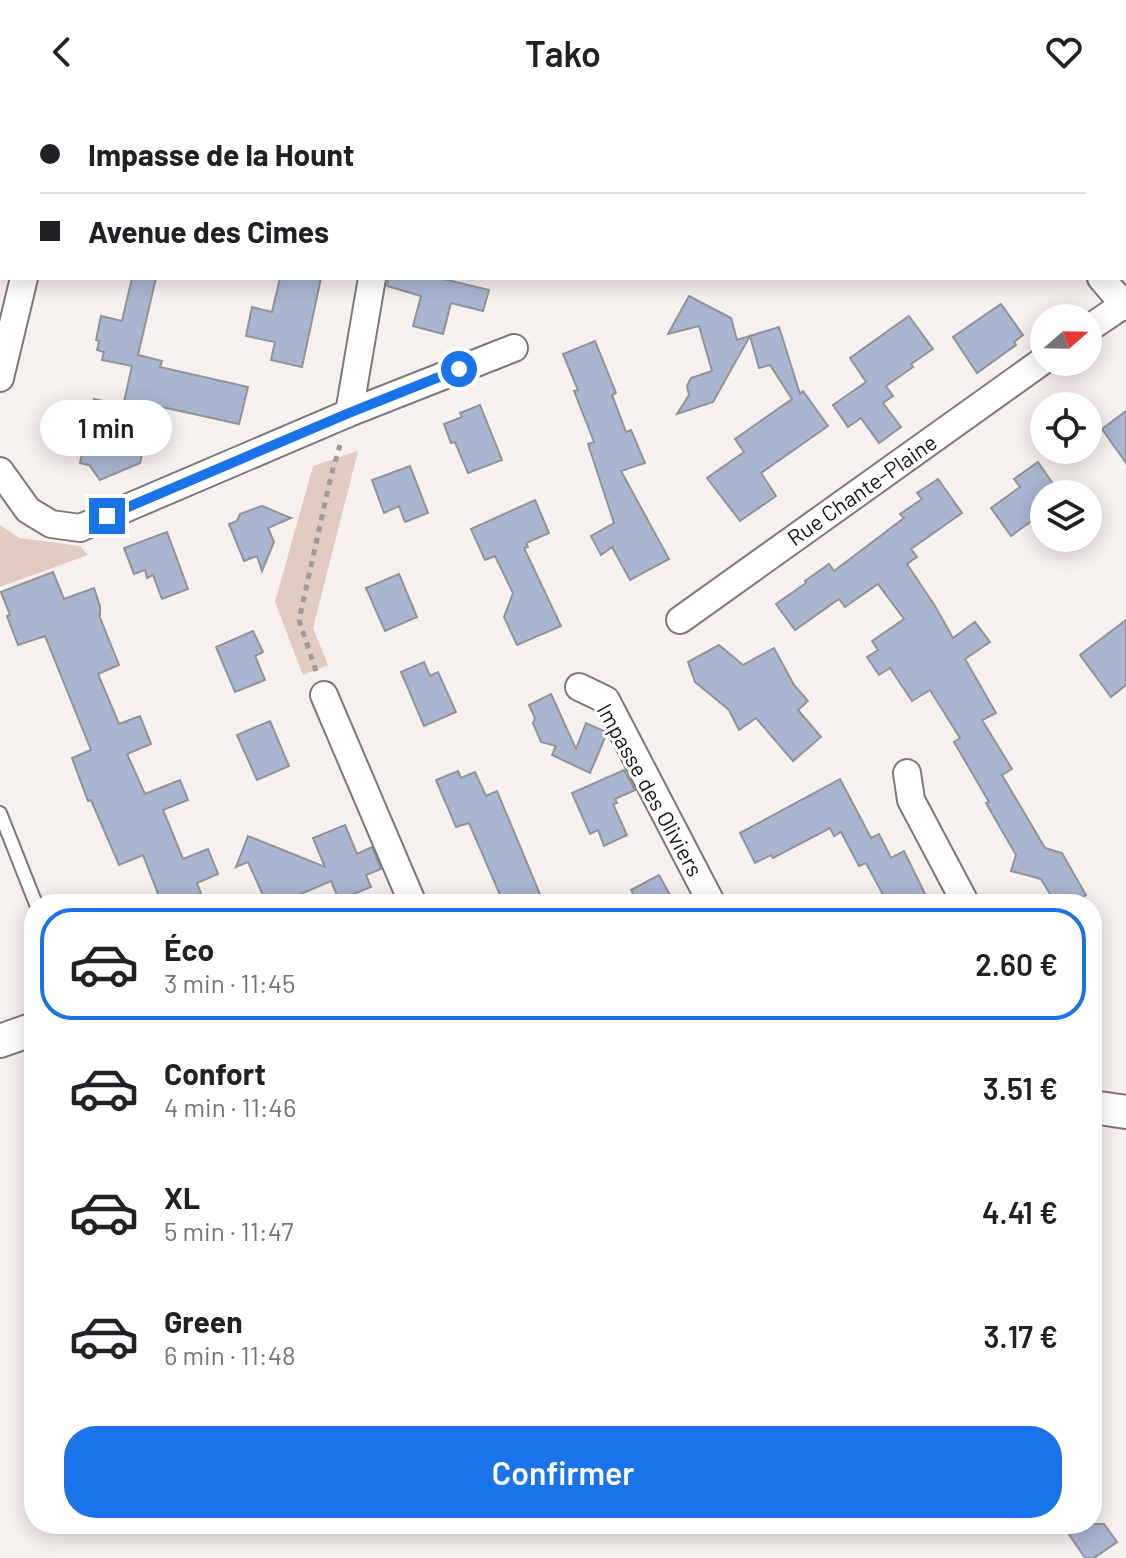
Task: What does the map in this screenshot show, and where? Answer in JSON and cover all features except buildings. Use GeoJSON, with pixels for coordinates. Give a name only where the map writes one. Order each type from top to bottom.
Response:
{"type":"FeatureCollection","features":[{"type":"Feature","properties":{"kind":"street"},"geometry":{"type":"LineString","coordinates":[[0,378],[4,345],[23,280]]}},
{"type":"Feature","properties":{"kind":"street"},"geometry":{"type":"LineString","coordinates":[[349,413],[372,280]]}},
{"type":"Feature","properties":{"kind":"street"},"geometry":{"type":"LineString","coordinates":[[1102,320],[1124,306],[1103,280]]}},
{"type":"Feature","properties":{"kind":"street"},"geometry":{"type":"LineString","coordinates":[[0,471],[28,510],[51,524],[80,528],[349,413],[514,348]]}},
{"type":"Feature","properties":{"kind":"street","name":"Rue Chante-Plaine"},"geometry":{"type":"LineString","coordinates":[[680,620],[1030,370]]}},
{"type":"Feature","properties":{"kind":"street","name":"Impasse des Oliviers"},"geometry":{"type":"LineString","coordinates":[[579,687],[606,700],[707,894]]}},
{"type":"Feature","properties":{"kind":"street"},"geometry":{"type":"LineString","coordinates":[[324,695],[409,894]]}},
{"type":"Feature","properties":{"kind":"street"},"geometry":{"type":"LineString","coordinates":[[907,773],[911,800],[961,894]]}},
{"type":"Feature","properties":{"kind":"street"},"geometry":{"type":"LineString","coordinates":[[0,1041],[24,1033]]}},
{"type":"Feature","properties":{"kind":"street"},"geometry":{"type":"LineString","coordinates":[[1102,1108],[1126,1112]]}},
{"type":"Feature","properties":{"kind":"lane"},"geometry":{"type":"LineString","coordinates":[[0,813],[32,894]]}},
{"type":"Feature","properties":{"kind":"path"},"geometry":{"type":"LineString","coordinates":[[324,695],[299,620],[331,476],[349,413]]}},
{"type":"Feature","properties":{"kind":"shaded area"},"geometry":{"type":"Polygon","coordinates":[[[358,451],[313,628],[328,665],[303,675],[275,602],[313,466],[358,451]]]}},
{"type":"Feature","properties":{"kind":"shaded area"},"geometry":{"type":"Polygon","coordinates":[[[0,525],[19,538],[80,546],[88,555],[0,587],[0,525]]]}},
{"type":"Feature","properties":{"kind":"route"},"geometry":{"type":"LineString","coordinates":[[107,516],[459,369]]}}]}
